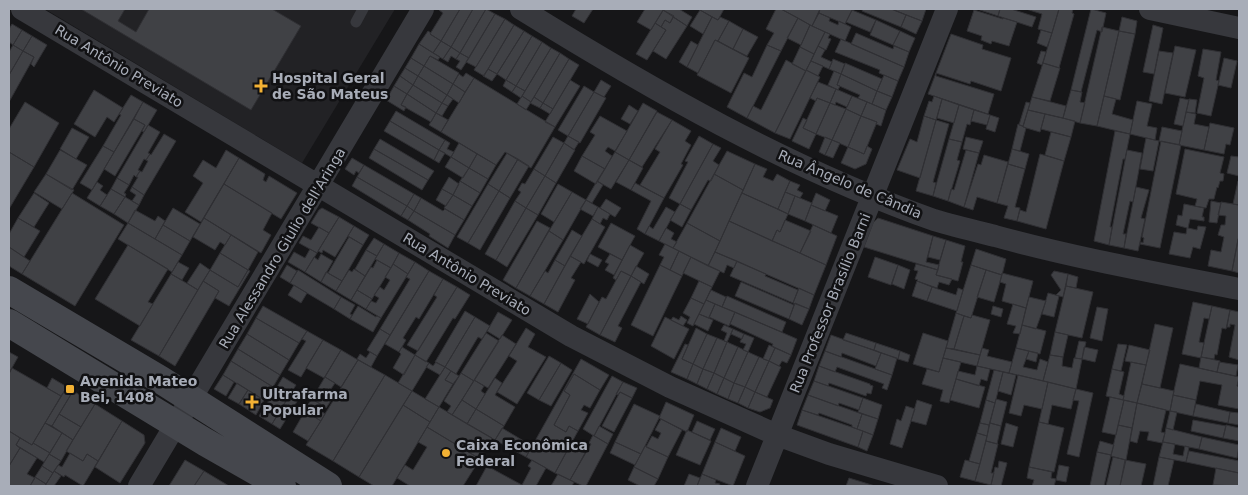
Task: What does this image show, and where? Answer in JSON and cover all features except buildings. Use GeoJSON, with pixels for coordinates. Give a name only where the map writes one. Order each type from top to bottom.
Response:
{"type":"FeatureCollection","features":[{"type":"Feature","properties":{"kind":"main road"},"geometry":{"type":"LineString","coordinates":[[9,290],[191,399],[328,486]]}},
{"type":"Feature","properties":{"kind":"main road"},"geometry":{"type":"LineString","coordinates":[[9,323],[282,486]]}},
{"type":"Feature","properties":{"kind":"street","name":"Rua Antônio Previato"},"geometry":{"type":"LineString","coordinates":[[22,9],[320,185],[570,336],[670,388],[777,435],[829,454],[936,486]]}},
{"type":"Feature","properties":{"kind":"street","name":"Rua Alessandro Giulio dell'Aringa"},"geometry":{"type":"LineString","coordinates":[[139,486],[320,185],[423,9]]}},
{"type":"Feature","properties":{"kind":"street","name":"Rua Ângelo de Cândia"},"geometry":{"type":"LineString","coordinates":[[521,9],[677,101],[762,146],[872,196],[936,220],[1031,246],[1239,289]]}},
{"type":"Feature","properties":{"kind":"street","name":"Rua Professor Brasílio Barni"},"geometry":{"type":"LineString","coordinates":[[757,486],[948,9]]}},
{"type":"Feature","properties":{"kind":"street"},"geometry":{"type":"LineString","coordinates":[[1150,9],[1239,28]]}},
{"type":"Feature","properties":{"kind":"lane"},"geometry":{"type":"LineString","coordinates":[[356,22],[363,9]]}},
{"type":"Feature","properties":{"kind":"shaded area","name":"Hospital Geral de São Mateus"},"geometry":{"type":"Polygon","coordinates":[[[45,9],[395,9],[302,163],[45,9]]]}},
{"type":"Feature","properties":{"kind":"place","name":"Hospital Geral de São Mateus"},"geometry":{"type":"Point","coordinates":[261,86]}},
{"type":"Feature","properties":{"kind":"place","name":"Avenida Mateo Bei, 1408"},"geometry":{"type":"Point","coordinates":[70,389]}},
{"type":"Feature","properties":{"kind":"place","name":"Ultrafarma Popular"},"geometry":{"type":"Point","coordinates":[252,402]}},
{"type":"Feature","properties":{"kind":"place","name":"Caixa Econômica Federal"},"geometry":{"type":"Point","coordinates":[446,453]}}]}
